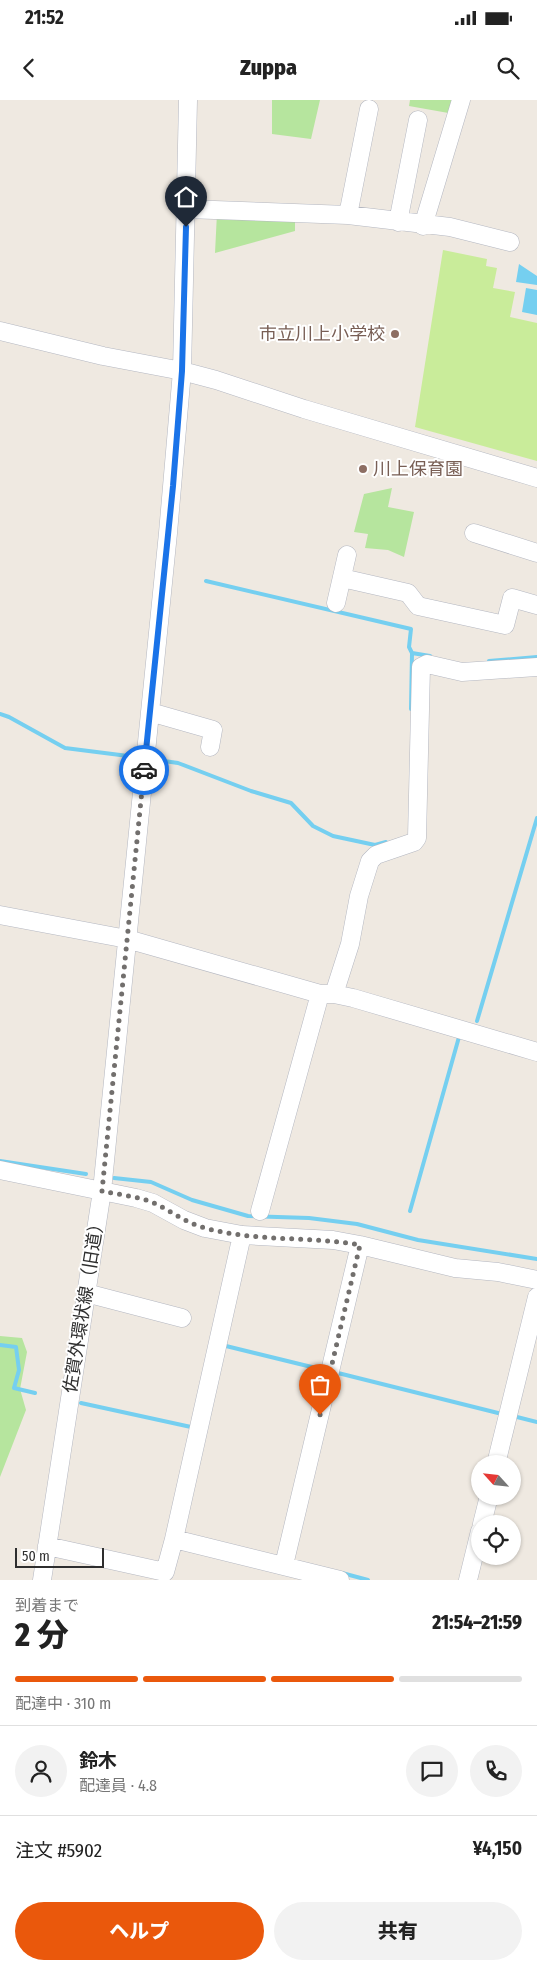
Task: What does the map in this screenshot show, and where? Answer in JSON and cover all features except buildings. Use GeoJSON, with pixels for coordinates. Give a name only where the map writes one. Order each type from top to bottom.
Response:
{"type":"FeatureCollection","features":[{"type":"Feature","properties":{"kind":"street","name":"佐賀外環状線（旧道）"},"geometry":{"type":"LineString","coordinates":[[42,1580],[102,1191],[172,495],[182,371],[188,100]]}},
{"type":"Feature","properties":{"kind":"street"},"geometry":{"type":"LineString","coordinates":[[423,226],[461,100]]}},
{"type":"Feature","properties":{"kind":"street"},"geometry":{"type":"LineString","coordinates":[[348,215],[369,109]]}},
{"type":"Feature","properties":{"kind":"street"},"geometry":{"type":"LineString","coordinates":[[398,222],[418,120]]}},
{"type":"Feature","properties":{"kind":"street"},"geometry":{"type":"LineString","coordinates":[[187,209],[348,215],[423,226],[450,227],[510,242]]}},
{"type":"Feature","properties":{"kind":"street"},"geometry":{"type":"LineString","coordinates":[[0,331],[103,356],[182,371],[537,478]]}},
{"type":"Feature","properties":{"kind":"street"},"geometry":{"type":"LineString","coordinates":[[474,533],[537,553]]}},
{"type":"Feature","properties":{"kind":"street"},"geometry":{"type":"LineString","coordinates":[[336,603],[347,555]]}},
{"type":"Feature","properties":{"kind":"street"},"geometry":{"type":"LineString","coordinates":[[342,578],[408,593],[418,606],[505,625],[512,598],[537,605]]}},
{"type":"Feature","properties":{"kind":"street"},"geometry":{"type":"LineString","coordinates":[[260,1211],[327,994],[350,944],[359,896],[370,861],[376,855],[414,842],[417,838],[421,667],[427,664],[462,672],[537,667]]}},
{"type":"Feature","properties":{"kind":"street"},"geometry":{"type":"LineString","coordinates":[[150,712],[213,730],[210,747]]}},
{"type":"Feature","properties":{"kind":"street"},"geometry":{"type":"LineString","coordinates":[[0,914],[127,939],[537,1052]]}},
{"type":"Feature","properties":{"kind":"street"},"geometry":{"type":"LineString","coordinates":[[0,1170],[153,1203],[184,1220],[205,1228],[242,1235],[333,1240],[455,1268],[498,1272],[537,1280]]}},
{"type":"Feature","properties":{"kind":"street"},"geometry":{"type":"LineString","coordinates":[[47,1546],[165,1572],[242,1235]]}},
{"type":"Feature","properties":{"kind":"street"},"geometry":{"type":"LineString","coordinates":[[284,1565],[360,1245]]}},
{"type":"Feature","properties":{"kind":"street"},"geometry":{"type":"LineString","coordinates":[[86,1293],[182,1318]]}},
{"type":"Feature","properties":{"kind":"street"},"geometry":{"type":"LineString","coordinates":[[498,1455],[537,1297]]}},
{"type":"Feature","properties":{"kind":"street"},"geometry":{"type":"LineString","coordinates":[[174,1538],[340,1580]]}},
{"type":"Feature","properties":{"kind":"street"},"geometry":{"type":"LineString","coordinates":[[468,1580],[472,1565]]}},
{"type":"Feature","properties":{"kind":"green space"},"geometry":{"type":"Polygon","coordinates":[[[272,100],[320,100],[311,139],[272,134],[272,100]]]}},
{"type":"Feature","properties":{"kind":"green space"},"geometry":{"type":"Polygon","coordinates":[[[410,100],[457,100],[454,114],[409,106],[410,100]]]}},
{"type":"Feature","properties":{"kind":"green space"},"geometry":{"type":"Polygon","coordinates":[[[217,213],[295,217],[295,231],[215,253],[217,213]]]}},
{"type":"Feature","properties":{"kind":"green space"},"geometry":{"type":"Polygon","coordinates":[[[443,250],[487,259],[486,266],[497,268],[493,288],[515,292],[510,317],[537,323],[537,461],[415,427],[443,250]]]}},
{"type":"Feature","properties":{"kind":"green space"},"geometry":{"type":"Polygon","coordinates":[[[392,488],[388,507],[414,512],[404,557],[388,550],[365,548],[368,534],[354,532],[364,494],[392,488]]]}},
{"type":"Feature","properties":{"kind":"green space"},"geometry":{"type":"Polygon","coordinates":[[[0,1336],[22,1338],[27,1352],[20,1389],[26,1410],[0,1477],[0,1336]]]}},
{"type":"Feature","properties":{"kind":"water"},"geometry":{"type":"Polygon","coordinates":[[[519,264],[537,276],[537,285],[516,282],[519,264]]]}},
{"type":"Feature","properties":{"kind":"water"},"geometry":{"type":"Polygon","coordinates":[[[526,288],[537,290],[537,315],[522,312],[526,288]]]}},
{"type":"Feature","properties":{"kind":"waterway"},"geometry":{"type":"LineString","coordinates":[[206,581],[411,629],[409,647],[412,653]]}},
{"type":"Feature","properties":{"kind":"waterway"},"geometry":{"type":"LineString","coordinates":[[411,709],[412,653],[430,656]]}},
{"type":"Feature","properties":{"kind":"waterway"},"geometry":{"type":"LineString","coordinates":[[489,661],[537,657]]}},
{"type":"Feature","properties":{"kind":"waterway"},"geometry":{"type":"LineString","coordinates":[[0,714],[9,717],[65,748],[136,757]]}},
{"type":"Feature","properties":{"kind":"waterway"},"geometry":{"type":"LineString","coordinates":[[157,760],[178,763],[251,791],[291,803],[313,826],[333,836],[375,845],[386,842]]}},
{"type":"Feature","properties":{"kind":"waterway"},"geometry":{"type":"LineString","coordinates":[[477,1021],[537,818]]}},
{"type":"Feature","properties":{"kind":"waterway"},"geometry":{"type":"LineString","coordinates":[[410,1211],[459,1037]]}},
{"type":"Feature","properties":{"kind":"waterway"},"geometry":{"type":"LineString","coordinates":[[0,1161],[86,1174]]}},
{"type":"Feature","properties":{"kind":"waterway"},"geometry":{"type":"LineString","coordinates":[[114,1178],[151,1182],[192,1200],[248,1216],[309,1218],[357,1224],[418,1240],[537,1259]]}},
{"type":"Feature","properties":{"kind":"waterway"},"geometry":{"type":"LineString","coordinates":[[0,1345],[16,1347],[19,1370],[14,1388],[35,1393]]}},
{"type":"Feature","properties":{"kind":"waterway"},"geometry":{"type":"LineString","coordinates":[[226,1346],[324,1370]]}},
{"type":"Feature","properties":{"kind":"waterway"},"geometry":{"type":"LineString","coordinates":[[338,1373],[502,1414]]}},
{"type":"Feature","properties":{"kind":"waterway"},"geometry":{"type":"LineString","coordinates":[[81,1403],[191,1427]]}},
{"type":"Feature","properties":{"kind":"waterway"},"geometry":{"type":"LineString","coordinates":[[517,1417],[537,1422]]}},
{"type":"Feature","properties":{"kind":"waterway"},"geometry":{"type":"LineString","coordinates":[[342,1573],[368,1580]]}},
{"type":"Feature","properties":{"kind":"way so far"},"geometry":{"type":"LineString","coordinates":[[144,770],[102,1191],[153,1203],[184,1220],[223,1232],[270,1238],[333,1240],[360,1245],[320,1415]]}},
{"type":"Feature","properties":{"kind":"place","name":"市立川上小学校"},"geometry":{"type":"Point","coordinates":[395,334]}},
{"type":"Feature","properties":{"kind":"place","name":"川上保育園"},"geometry":{"type":"Point","coordinates":[363,469]}},
{"type":"Feature","properties":{"kind":"route"},"geometry":{"type":"LineString","coordinates":[[144,770],[173,486],[182,371],[186,227]]}}]}
